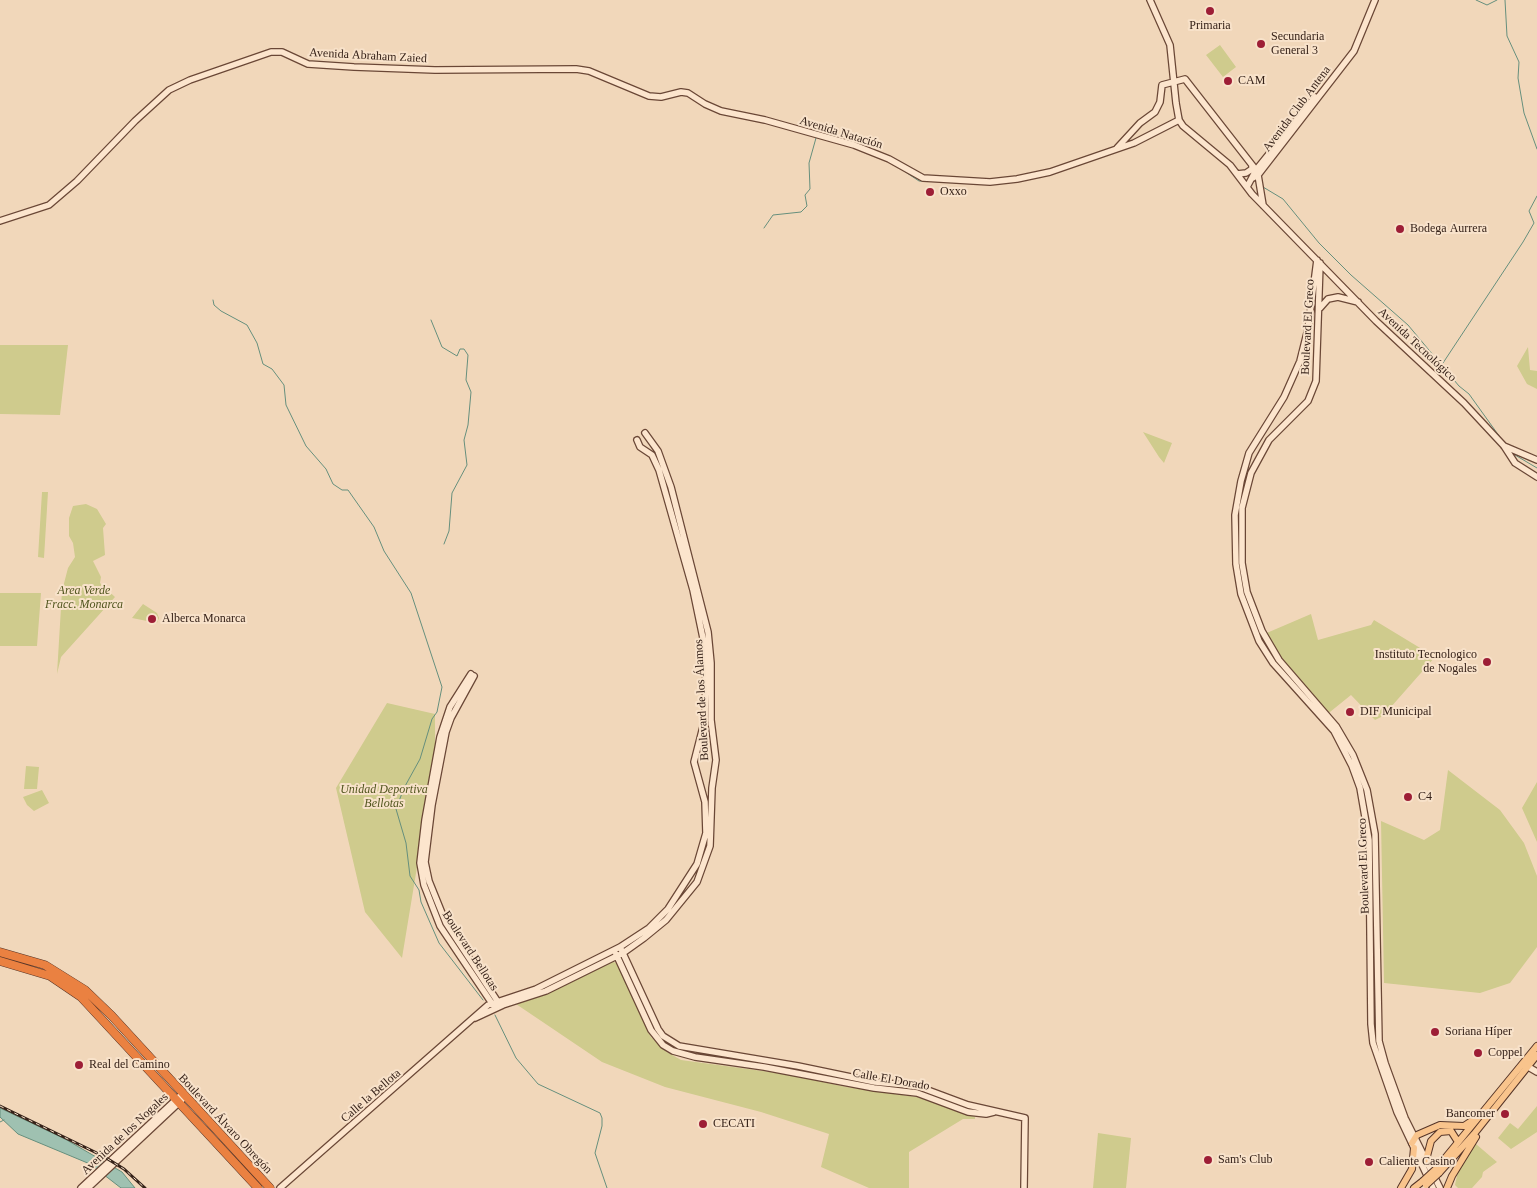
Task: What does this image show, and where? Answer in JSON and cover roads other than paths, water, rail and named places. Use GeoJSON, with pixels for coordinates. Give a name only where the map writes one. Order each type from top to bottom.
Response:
{"type":"FeatureCollection","features":[{"type":"Feature","properties":{"kind":"highway","name":"Boulevard Álvaro Obregón"},"geometry":{"type":"LineString","coordinates":[[0,952],[45,965],[85,990],[112,1016],[258,1188]]}},
{"type":"Feature","properties":{"kind":"highway","name":"Boulevard Álvaro Obregón"},"geometry":{"type":"LineString","coordinates":[[0,961],[50,976],[81,997],[270,1188]]}},
{"type":"Feature","properties":{"kind":"main road"},"geometry":{"type":"LineString","coordinates":[[1447,1188],[1480,1127],[1537,1046]]}},
{"type":"Feature","properties":{"kind":"main road"},"geometry":{"type":"LineString","coordinates":[[1438,1170],[1458,1142],[1482,1114],[1525,1065],[1537,1055]]}},
{"type":"Feature","properties":{"kind":"main road"},"geometry":{"type":"LineString","coordinates":[[1401,1188],[1412,1169],[1413,1143],[1444,1124],[1464,1126],[1482,1114]]}},
{"type":"Feature","properties":{"kind":"main road"},"geometry":{"type":"LineString","coordinates":[[1414,1188],[1424,1184],[1480,1127]]}},
{"type":"Feature","properties":{"kind":"main road"},"geometry":{"type":"LineString","coordinates":[[1426,1160],[1431,1140],[1440,1132],[1451,1131],[1458,1142]]}},
{"type":"Feature","properties":{"kind":"street"},"geometry":{"type":"LineString","coordinates":[[1150,0],[1170,45],[1179,120],[1188,132],[1222,157],[1239,174],[1254,174]]}},
{"type":"Feature","properties":{"kind":"street","name":"Avenida Club Antena"},"geometry":{"type":"LineString","coordinates":[[1247,187],[1254,174],[1354,51],[1374,0]]}},
{"type":"Feature","properties":{"kind":"street","name":"Avenida Abraham Zaied"},"geometry":{"type":"LineString","coordinates":[[0,221],[49,205],[77,181],[135,121],[169,90],[190,80],[271,52],[282,52],[308,64],[354,67],[435,70],[576,69],[597,74],[649,96],[661,97],[681,92],[688,93],[696,98]]}},
{"type":"Feature","properties":{"kind":"street"},"geometry":{"type":"LineString","coordinates":[[1115,149],[1155,112],[1160,102],[1162,85],[1173,80],[1185,79],[1254,174],[1263,205]]}},
{"type":"Feature","properties":{"kind":"street","name":"Avenida Natación"},"geometry":{"type":"LineString","coordinates":[[696,98],[721,111],[765,120],[854,145],[888,158],[923,178],[979,182],[1017,179],[1050,172],[1134,143],[1179,120]]}},
{"type":"Feature","properties":{"kind":"street"},"geometry":{"type":"LineString","coordinates":[[1239,174],[1250,171],[1254,174]]}},
{"type":"Feature","properties":{"kind":"street","name":"Avenida Tecnológico"},"geometry":{"type":"LineString","coordinates":[[1239,174],[1247,187],[1263,205],[1359,303],[1440,380],[1504,446],[1515,463],[1537,477]]}},
{"type":"Feature","properties":{"kind":"street"},"geometry":{"type":"LineString","coordinates":[[1247,187],[1261,196]]}},
{"type":"Feature","properties":{"kind":"street","name":"Boulevard El Greco"},"geometry":{"type":"LineString","coordinates":[[1318,261],[1320,310],[1316,381],[1308,401],[1278,430],[1258,454],[1247,485],[1242,508],[1240,546],[1246,587],[1255,616],[1268,643],[1279,660],[1332,720],[1346,742],[1361,772],[1371,803],[1375,834],[1373,937]]}},
{"type":"Feature","properties":{"kind":"street","name":"Boulevard El Greco"},"geometry":{"type":"LineString","coordinates":[[1318,261],[1306,341],[1293,379],[1249,453],[1235,515],[1234,540],[1241,594],[1259,641],[1273,664],[1326,720],[1352,766],[1365,809],[1369,840],[1379,1040],[1385,1063],[1413,1143],[1433,1188]]}},
{"type":"Feature","properties":{"kind":"street"},"geometry":{"type":"LineString","coordinates":[[1310,310],[1320,310],[1328,299],[1338,297],[1359,303]]}},
{"type":"Feature","properties":{"kind":"street"},"geometry":{"type":"LineString","coordinates":[[1306,341],[1310,339],[1315,340],[1317,358]]}},
{"type":"Feature","properties":{"kind":"street"},"geometry":{"type":"LineString","coordinates":[[1245,467],[1258,454],[1256,445],[1266,424]]}},
{"type":"Feature","properties":{"kind":"street","name":"Boulevard de los Álamos"},"geometry":{"type":"LineString","coordinates":[[498,1007],[539,994],[618,951],[666,920],[697,882],[710,846],[712,793],[716,760],[711,715],[711,663],[708,632],[671,488],[658,451],[645,434]]}},
{"type":"Feature","properties":{"kind":"street","name":"Boulevard de los Álamos"},"geometry":{"type":"LineString","coordinates":[[494,1001],[536,989],[618,951],[649,928],[668,909],[696,864],[706,832],[706,802],[694,762],[705,709],[706,661],[701,623],[657,465],[652,455],[640,447],[637,440]]}},
{"type":"Feature","properties":{"kind":"street","name":"Avenida Tecnológico"},"geometry":{"type":"LineString","coordinates":[[1504,446],[1537,460]]}},
{"type":"Feature","properties":{"kind":"street"},"geometry":{"type":"LineString","coordinates":[[1515,463],[1514,454],[1518,451]]}},
{"type":"Feature","properties":{"kind":"street","name":"Boulevard Bellotas"},"geometry":{"type":"LineString","coordinates":[[473,675],[450,707],[444,723],[430,805],[426,862],[432,891],[449,929],[498,1007]]}},
{"type":"Feature","properties":{"kind":"street","name":"Calle El Dorado"},"geometry":{"type":"LineString","coordinates":[[618,951],[651,1030],[663,1045],[673,1051],[695,1057],[764,1067],[874,1088],[917,1093],[968,1112],[986,1114],[994,1112],[1025,1118],[1024,1188]]}},
{"type":"Feature","properties":{"kind":"street","name":"Calle la Bellota"},"geometry":{"type":"LineString","coordinates":[[280,1188],[494,1001]]}},
{"type":"Feature","properties":{"kind":"street","name":"Calle la Bellota"},"geometry":{"type":"LineString","coordinates":[[474,1019],[498,1007]]}},
{"type":"Feature","properties":{"kind":"street"},"geometry":{"type":"LineString","coordinates":[[1525,1065],[1537,1072]]}},
{"type":"Feature","properties":{"kind":"street","name":"Avenida de los Nogales"},"geometry":{"type":"LineString","coordinates":[[81,1188],[100,1174],[181,1099]]}},
{"type":"Feature","properties":{"kind":"street","name":"Boulevard El Greco"},"geometry":{"type":"LineString","coordinates":[[1413,1143],[1426,1160],[1440,1188]]}},
{"type":"Feature","properties":{"kind":"street","name":"Avenida de los Nogales"},"geometry":{"type":"LineString","coordinates":[[88,1188],[100,1174]]}},
{"type":"Feature","properties":{"kind":"waterway"},"geometry":{"type":"LineString","coordinates":[[1476,0],[1487,5],[1497,0]]}},
{"type":"Feature","properties":{"kind":"waterway"},"geometry":{"type":"LineString","coordinates":[[1505,0],[1507,36],[1519,62],[1518,78],[1524,113],[1537,149]]}},
{"type":"Feature","properties":{"kind":"waterway"},"geometry":{"type":"LineString","coordinates":[[1169,35],[1173,48]]}},
{"type":"Feature","properties":{"kind":"waterway"},"geometry":{"type":"LineString","coordinates":[[1181,114],[1183,122]]}},
{"type":"Feature","properties":{"kind":"waterway"},"geometry":{"type":"LineString","coordinates":[[764,228],[773,215],[801,212],[807,206],[805,195],[810,189],[809,163],[816,138]]}},
{"type":"Feature","properties":{"kind":"waterway"},"geometry":{"type":"LineString","coordinates":[[1205,141],[1217,151]]}},
{"type":"Feature","properties":{"kind":"waterway"},"geometry":{"type":"LineString","coordinates":[[895,165],[919,181],[924,181]]}},
{"type":"Feature","properties":{"kind":"waterway"},"geometry":{"type":"LineString","coordinates":[[928,181],[984,184]]}},
{"type":"Feature","properties":{"kind":"waterway"},"geometry":{"type":"LineString","coordinates":[[1263,187],[1283,199],[1319,243],[1351,275],[1408,325],[1459,386],[1469,394],[1502,440]]}},
{"type":"Feature","properties":{"kind":"waterway"},"geometry":{"type":"LineString","coordinates":[[1443,363],[1534,223],[1529,211],[1537,196]]}},
{"type":"Feature","properties":{"kind":"waterway"},"geometry":{"type":"LineString","coordinates":[[213,300],[214,305],[221,311],[247,325],[257,343],[263,364],[272,369],[284,385],[286,405],[306,446],[326,469],[333,484],[342,490],[348,490],[374,527],[384,551],[411,593],[442,687],[437,712],[432,719],[420,759],[404,788],[396,809],[406,843],[410,876],[419,890],[421,902],[439,943],[483,1000]]}},
{"type":"Feature","properties":{"kind":"waterway"},"geometry":{"type":"LineString","coordinates":[[431,320],[442,347],[457,356],[460,349],[464,349],[468,355],[466,380],[471,392],[468,425],[464,440],[467,465],[452,493],[449,531],[444,544]]}},
{"type":"Feature","properties":{"kind":"waterway"},"geometry":{"type":"LineString","coordinates":[[1510,452],[1537,468]]}},
{"type":"Feature","properties":{"kind":"waterway"},"geometry":{"type":"LineString","coordinates":[[495,1015],[516,1058],[538,1084],[600,1113],[602,1126],[595,1153],[607,1188]]}},
{"type":"Feature","properties":{"kind":"waterway"},"geometry":{"type":"LineString","coordinates":[[0,1122],[4,1120]]}},
{"type":"Feature","properties":{"kind":"railway"},"geometry":{"type":"LineString","coordinates":[[0,1106],[103,1156],[124,1169],[145,1188]]}},
{"type":"Feature","properties":{"kind":"place","name":"Primaria"},"geometry":{"type":"Point","coordinates":[1210,11]}},
{"type":"Feature","properties":{"kind":"place","name":"Secundaria General 3"},"geometry":{"type":"Point","coordinates":[1261,44]}},
{"type":"Feature","properties":{"kind":"place","name":"CAM"},"geometry":{"type":"Point","coordinates":[1228,81]}},
{"type":"Feature","properties":{"kind":"place","name":"Oxxo"},"geometry":{"type":"Point","coordinates":[930,192]}},
{"type":"Feature","properties":{"kind":"place","name":"Bodega Aurrera"},"geometry":{"type":"Point","coordinates":[1400,229]}},
{"type":"Feature","properties":{"kind":"place","name":"Alberca Monarca"},"geometry":{"type":"Point","coordinates":[152,619]}},
{"type":"Feature","properties":{"kind":"place","name":"Instituto Tecnologico de Nogales"},"geometry":{"type":"Point","coordinates":[1487,662]}},
{"type":"Feature","properties":{"kind":"place","name":"DIF Municipal"},"geometry":{"type":"Point","coordinates":[1350,712]}},
{"type":"Feature","properties":{"kind":"place","name":"C4"},"geometry":{"type":"Point","coordinates":[1408,797]}},
{"type":"Feature","properties":{"kind":"place","name":"Soriana Híper"},"geometry":{"type":"Point","coordinates":[1435,1032]}},
{"type":"Feature","properties":{"kind":"place","name":"Coppel"},"geometry":{"type":"Point","coordinates":[1478,1053]}},
{"type":"Feature","properties":{"kind":"place","name":"Real del Camino"},"geometry":{"type":"Point","coordinates":[79,1065]}},
{"type":"Feature","properties":{"kind":"place","name":"Bancomer"},"geometry":{"type":"Point","coordinates":[1505,1114]}},
{"type":"Feature","properties":{"kind":"place","name":"CECATI"},"geometry":{"type":"Point","coordinates":[703,1124]}},
{"type":"Feature","properties":{"kind":"place","name":"Sam's Club"},"geometry":{"type":"Point","coordinates":[1208,1160]}},
{"type":"Feature","properties":{"kind":"place","name":"Caliente Casino"},"geometry":{"type":"Point","coordinates":[1369,1162]}},
{"type":"Feature","properties":{"kind":"park label","name":"Area Verde Fracc. Monarca"},"geometry":{"type":"Point","coordinates":[84,598]}},
{"type":"Feature","properties":{"kind":"park label","name":"Unidad Deportiva Bellotas"},"geometry":{"type":"Point","coordinates":[384,797]}}]}
